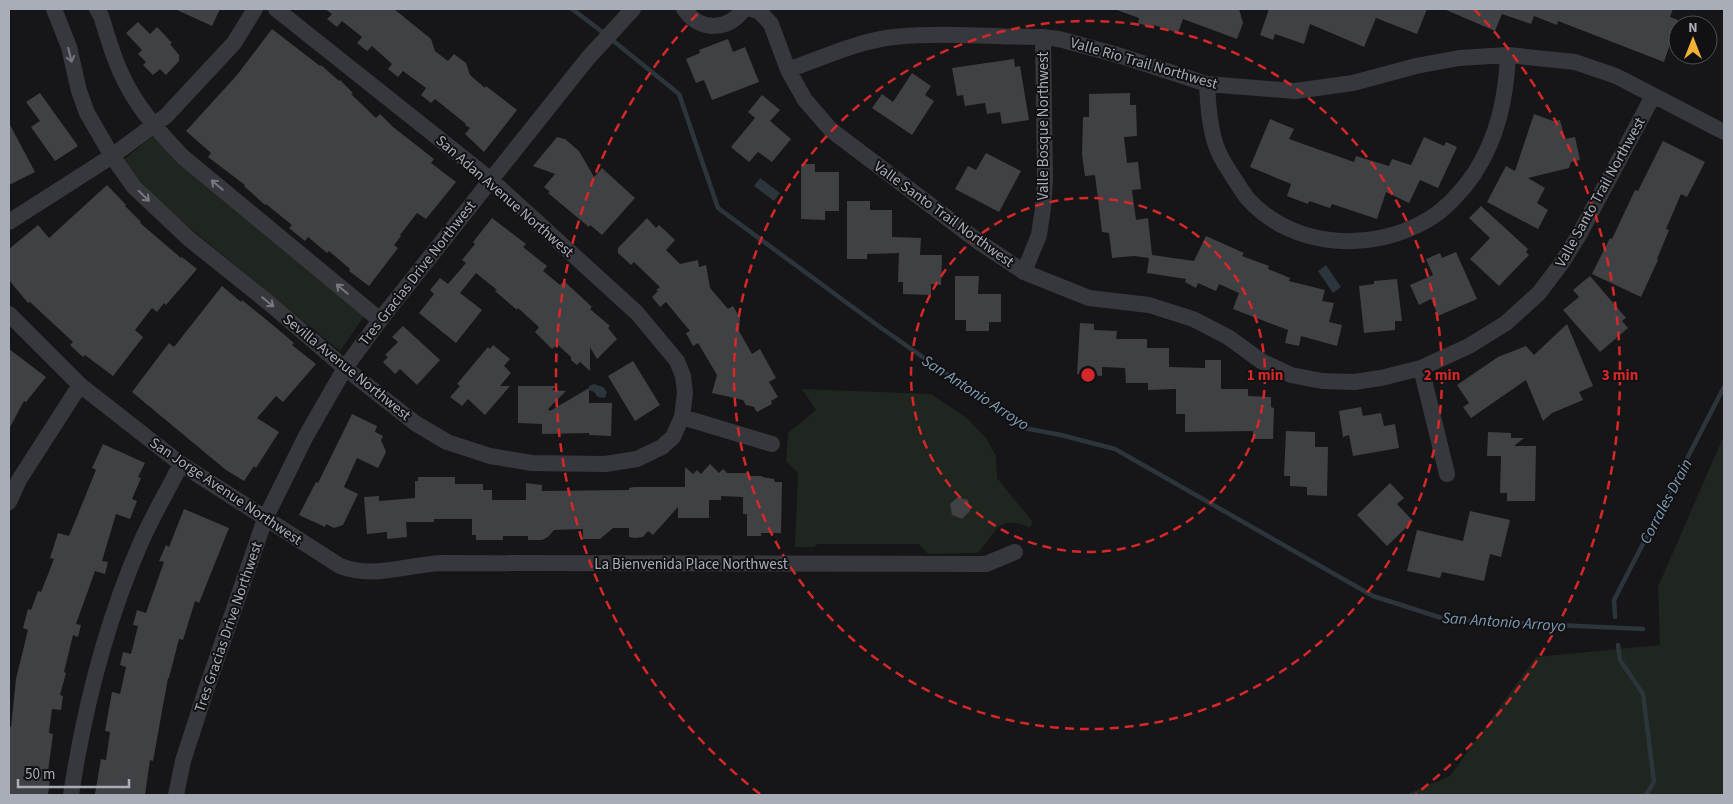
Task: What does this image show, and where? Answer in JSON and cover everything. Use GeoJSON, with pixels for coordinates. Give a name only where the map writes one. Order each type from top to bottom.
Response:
{"type":"FeatureCollection","features":[{"type":"Feature","properties":{"kind":"street","name":"Sevilla Avenue Northwest"},"geometry":{"type":"LineString","coordinates":[[54,9],[69,47],[79,91],[87,113],[112,156],[134,187],[188,238],[269,303],[345,368],[415,423],[447,442],[490,456],[523,462],[605,464],[637,458],[662,447],[673,437],[682,418]]}},
{"type":"Feature","properties":{"kind":"street"},"geometry":{"type":"LineString","coordinates":[[97,9],[120,70],[135,100],[153,125],[184,156],[380,320]]}},
{"type":"Feature","properties":{"kind":"street"},"geometry":{"type":"LineString","coordinates":[[9,222],[112,156],[166,116],[234,43],[255,9]]}},
{"type":"Feature","properties":{"kind":"street","name":"San Adan Avenue Northwest"},"geometry":{"type":"LineString","coordinates":[[276,9],[490,180],[637,313],[677,361],[683,376],[682,418]]}},
{"type":"Feature","properties":{"kind":"street","name":"Tres Gracias Drive Northwest"},"geometry":{"type":"LineString","coordinates":[[176,795],[183,760],[265,520],[306,436],[345,368],[380,320],[490,180],[588,58],[633,9]]}},
{"type":"Feature","properties":{"kind":"street"},"geometry":{"type":"LineString","coordinates":[[684,9],[692,19],[703,24],[715,26],[728,23],[744,9]]}},
{"type":"Feature","properties":{"kind":"street","name":"Valle Santo Trail Northwest"},"geometry":{"type":"LineString","coordinates":[[751,9],[760,12],[771,24],[788,70],[805,100],[831,130],[980,242],[1024,272],[1089,298],[1149,305],[1193,319],[1228,337],[1261,362],[1291,375],[1322,381],[1354,382],[1381,378],[1421,368],[1469,346],[1506,323],[1539,293],[1561,264],[1579,235],[1654,96]]}},
{"type":"Feature","properties":{"kind":"street","name":"Valle Rio Trail Northwest"},"geometry":{"type":"LineString","coordinates":[[788,70],[857,45],[892,37],[1043,37],[1059,39],[1121,56],[1207,84],[1294,91],[1353,83],[1416,66],[1459,58],[1508,55],[1575,62],[1616,76],[1724,132]]}},
{"type":"Feature","properties":{"kind":"street","name":"Valle Bosque Northwest"},"geometry":{"type":"LineString","coordinates":[[1024,272],[1039,235],[1043,208],[1045,180],[1043,37]]}},
{"type":"Feature","properties":{"kind":"street"},"geometry":{"type":"LineString","coordinates":[[1207,84],[1208,118],[1220,156],[1247,198],[1266,216],[1292,230],[1326,240],[1364,242],[1398,234],[1430,219],[1454,199],[1474,174],[1490,144],[1500,116],[1506,88],[1508,55]]}},
{"type":"Feature","properties":{"kind":"street","name":"San Jorge Avenue Northwest"},"geometry":{"type":"LineString","coordinates":[[9,314],[80,385],[181,464],[265,520],[340,566],[353,571],[364,572]]}},
{"type":"Feature","properties":{"kind":"street"},"geometry":{"type":"LineString","coordinates":[[1421,368],[1447,474]]}},
{"type":"Feature","properties":{"kind":"street"},"geometry":{"type":"LineString","coordinates":[[9,502],[19,480],[80,385]]}},
{"type":"Feature","properties":{"kind":"street"},"geometry":{"type":"LineString","coordinates":[[682,418],[772,444]]}},
{"type":"Feature","properties":{"kind":"street"},"geometry":{"type":"LineString","coordinates":[[71,795],[102,650],[125,582],[142,541],[181,464]]}},
{"type":"Feature","properties":{"kind":"street","name":"La Bienvenida Place Northwest"},"geometry":{"type":"LineString","coordinates":[[364,572],[384,571],[422,564],[986,564],[1015,552]]}},
{"type":"Feature","properties":{"kind":"shaded area"},"geometry":{"type":"Polygon","coordinates":[[[154,135],[364,316],[340,351],[163,206],[122,161],[154,135]]]}},
{"type":"Feature","properties":{"kind":"shaded area"},"geometry":{"type":"Polygon","coordinates":[[[760,178],[780,193],[774,201],[754,186],[760,178]]]}},
{"type":"Feature","properties":{"kind":"shaded area"},"geometry":{"type":"Polygon","coordinates":[[[1326,265],[1341,287],[1333,293],[1318,271],[1326,265]]]}},
{"type":"Feature","properties":{"kind":"shaded area"},"geometry":{"type":"Polygon","coordinates":[[[594,384],[603,387],[607,392],[605,398],[598,397],[589,390],[589,386],[594,384]]]}},
{"type":"Feature","properties":{"kind":"shaded area"},"geometry":{"type":"Polygon","coordinates":[[[802,389],[931,394],[967,418],[986,438],[996,456],[997,478],[1033,522],[1030,528],[1010,522],[1003,524],[977,553],[928,554],[919,544],[818,544],[814,547],[795,547],[798,473],[786,461],[788,433],[816,410],[802,389]]]}},
{"type":"Feature","properties":{"kind":"shaded area"},"geometry":{"type":"Polygon","coordinates":[[[1724,435],[1724,795],[1405,795],[1450,776],[1536,657],[1660,645],[1658,587],[1724,435]]]}},
{"type":"Feature","properties":{"kind":"building"},"geometry":{"type":"Polygon","coordinates":[[[175,9],[220,9],[212,26],[175,9]]]}},
{"type":"Feature","properties":{"kind":"building"},"geometry":{"type":"Polygon","coordinates":[[[325,9],[394,9],[431,39],[435,51],[448,61],[454,54],[466,63],[470,75],[517,110],[484,152],[465,134],[470,128],[466,124],[435,99],[431,103],[421,95],[426,88],[403,71],[398,77],[388,69],[392,64],[372,46],[367,51],[357,43],[362,37],[342,21],[337,27],[327,19],[332,14],[325,9]]]}},
{"type":"Feature","properties":{"kind":"building"},"geometry":{"type":"Polygon","coordinates":[[[1117,9],[1239,9],[1243,23],[1237,39],[1183,19],[1178,33],[1154,25],[1153,28],[1138,23],[1139,18],[1117,9]]]}},
{"type":"Feature","properties":{"kind":"building"},"geometry":{"type":"Polygon","coordinates":[[[1269,9],[1427,9],[1417,34],[1376,18],[1364,47],[1310,24],[1304,44],[1275,34],[1273,40],[1260,35],[1269,9]]]}},
{"type":"Feature","properties":{"kind":"building"},"geometry":{"type":"Polygon","coordinates":[[[1444,9],[1673,9],[1671,15],[1668,15],[1668,50],[1664,62],[1558,21],[1557,25],[1534,16],[1531,24],[1502,14],[1495,31],[1444,9]]]}},
{"type":"Feature","properties":{"kind":"building"},"geometry":{"type":"Polygon","coordinates":[[[138,22],[150,34],[157,27],[172,43],[170,44],[179,55],[179,61],[166,75],[160,69],[153,75],[143,65],[146,62],[138,54],[142,50],[126,33],[138,22]]]}},
{"type":"Feature","properties":{"kind":"building"},"geometry":{"type":"Polygon","coordinates":[[[272,29],[340,80],[353,93],[351,94],[376,118],[380,114],[393,127],[434,159],[431,163],[456,182],[426,219],[417,213],[394,245],[398,248],[369,286],[349,271],[350,269],[329,251],[327,253],[308,237],[305,241],[289,228],[292,225],[265,205],[245,185],[208,157],[211,153],[186,131],[237,75],[272,29]]]}},
{"type":"Feature","properties":{"kind":"building"},"geometry":{"type":"Polygon","coordinates":[[[728,39],[733,52],[745,47],[759,82],[712,100],[704,80],[696,83],[686,59],[700,53],[699,50],[728,39]]]}},
{"type":"Feature","properties":{"kind":"building"},"geometry":{"type":"Polygon","coordinates":[[[1014,59],[1015,67],[1020,66],[1029,120],[1002,124],[1000,112],[987,114],[985,103],[965,106],[963,95],[957,96],[952,68],[1014,59]]]}},
{"type":"Feature","properties":{"kind":"building"},"geometry":{"type":"Polygon","coordinates":[[[912,73],[931,86],[925,95],[934,101],[912,135],[872,108],[882,94],[893,102],[912,73]]]}},
{"type":"Feature","properties":{"kind":"building"},"geometry":{"type":"Polygon","coordinates":[[[40,93],[78,146],[55,161],[31,127],[40,121],[26,102],[40,93]]]}},
{"type":"Feature","properties":{"kind":"building"},"geometry":{"type":"Polygon","coordinates":[[[1130,93],[1130,105],[1136,105],[1137,136],[1124,137],[1127,163],[1138,162],[1141,189],[1132,190],[1136,220],[1148,218],[1152,255],[1194,261],[1206,236],[1244,253],[1242,256],[1269,266],[1268,269],[1290,278],[1289,281],[1325,290],[1322,301],[1334,303],[1329,322],[1342,325],[1337,346],[1301,336],[1299,346],[1285,343],[1288,330],[1233,309],[1239,293],[1219,284],[1216,291],[1198,283],[1196,288],[1185,282],[1186,279],[1147,273],[1149,258],[1134,256],[1112,258],[1109,233],[1102,232],[1095,175],[1085,176],[1082,154],[1083,117],[1089,117],[1089,94],[1130,93]]]}},
{"type":"Feature","properties":{"kind":"building"},"geometry":{"type":"Polygon","coordinates":[[[762,95],[780,110],[770,121],[791,139],[772,162],[758,152],[749,162],[731,147],[755,118],[748,112],[762,95]]]}},
{"type":"Feature","properties":{"kind":"building"},"geometry":{"type":"Polygon","coordinates":[[[1534,114],[1553,121],[1560,120],[1565,139],[1575,137],[1580,160],[1571,162],[1569,168],[1528,178],[1545,188],[1537,203],[1548,210],[1538,229],[1487,202],[1506,166],[1515,171],[1534,114]]]}},
{"type":"Feature","properties":{"kind":"building"},"geometry":{"type":"Polygon","coordinates":[[[1270,119],[1294,129],[1289,139],[1354,162],[1356,156],[1389,166],[1392,159],[1411,165],[1424,137],[1444,146],[1446,142],[1457,147],[1438,188],[1420,180],[1409,203],[1386,192],[1377,219],[1332,204],[1330,208],[1309,201],[1308,204],[1287,196],[1291,184],[1250,167],[1270,119]]]}},
{"type":"Feature","properties":{"kind":"building"},"geometry":{"type":"Polygon","coordinates":[[[9,123],[35,172],[9,185],[9,123]]]}},
{"type":"Feature","properties":{"kind":"building"},"geometry":{"type":"Polygon","coordinates":[[[557,137],[565,139],[579,151],[594,177],[602,168],[635,198],[602,235],[590,225],[589,227],[548,193],[550,192],[544,187],[555,174],[533,166],[557,137]]]}},
{"type":"Feature","properties":{"kind":"building"},"geometry":{"type":"Polygon","coordinates":[[[1663,141],[1705,162],[1687,197],[1681,194],[1666,229],[1669,230],[1658,260],[1641,297],[1592,274],[1610,238],[1612,239],[1635,190],[1638,191],[1663,141]]]}},
{"type":"Feature","properties":{"kind":"building"},"geometry":{"type":"Polygon","coordinates":[[[986,153],[1021,171],[999,212],[955,189],[968,166],[976,170],[986,153]]]}},
{"type":"Feature","properties":{"kind":"building"},"geometry":{"type":"Polygon","coordinates":[[[801,164],[815,164],[815,172],[839,172],[839,211],[825,211],[825,220],[801,219],[801,164]]]}},
{"type":"Feature","properties":{"kind":"building"},"geometry":{"type":"Polygon","coordinates":[[[107,185],[140,223],[197,269],[166,305],[164,303],[157,312],[152,308],[135,330],[143,337],[113,376],[85,355],[83,357],[70,345],[73,342],[30,302],[28,303],[9,280],[9,249],[38,225],[49,238],[107,185]]]}},
{"type":"Feature","properties":{"kind":"building"},"geometry":{"type":"Polygon","coordinates":[[[847,201],[870,201],[870,210],[892,210],[892,237],[921,238],[920,255],[942,255],[941,285],[931,284],[931,295],[903,294],[903,282],[898,282],[899,253],[867,254],[867,259],[847,259],[847,201]]]}},
{"type":"Feature","properties":{"kind":"building"},"geometry":{"type":"Polygon","coordinates":[[[1481,206],[1528,249],[1526,252],[1529,255],[1499,286],[1470,259],[1490,238],[1469,218],[1481,206]]]}},
{"type":"Feature","properties":{"kind":"building"},"geometry":{"type":"Polygon","coordinates":[[[492,218],[526,244],[523,247],[547,266],[543,271],[560,285],[564,281],[592,307],[590,309],[610,326],[608,328],[617,339],[597,359],[590,347],[590,371],[580,362],[577,365],[557,344],[552,349],[535,332],[539,327],[476,273],[460,293],[482,310],[456,343],[419,313],[434,294],[430,290],[440,278],[448,284],[466,263],[462,260],[475,244],[473,242],[492,218]]]}},
{"type":"Feature","properties":{"kind":"building"},"geometry":{"type":"Polygon","coordinates":[[[647,218],[656,228],[659,225],[675,240],[666,250],[680,264],[698,260],[699,267],[706,265],[710,288],[728,309],[733,306],[740,318],[739,331],[752,354],[760,349],[776,378],[769,382],[778,397],[771,401],[772,404],[757,412],[754,407],[746,405],[743,400],[712,393],[717,375],[698,343],[693,346],[686,333],[690,331],[666,302],[660,307],[652,297],[660,287],[634,262],[631,265],[618,253],[618,248],[647,218]]]}},
{"type":"Feature","properties":{"kind":"building"},"geometry":{"type":"Polygon","coordinates":[[[1456,252],[1477,299],[1438,316],[1431,299],[1419,305],[1410,285],[1433,275],[1426,259],[1440,253],[1442,258],[1456,252]]]}},
{"type":"Feature","properties":{"kind":"building"},"geometry":{"type":"Polygon","coordinates":[[[955,276],[979,276],[978,294],[1001,294],[1001,322],[989,322],[989,331],[966,331],[966,320],[955,320],[955,276]]]}},
{"type":"Feature","properties":{"kind":"building"},"geometry":{"type":"Polygon","coordinates":[[[1590,276],[1626,318],[1622,321],[1628,328],[1600,352],[1563,310],[1579,297],[1573,290],[1590,276]]]}},
{"type":"Feature","properties":{"kind":"building"},"geometry":{"type":"Polygon","coordinates":[[[1397,279],[1402,321],[1395,321],[1395,330],[1364,333],[1359,286],[1374,284],[1374,281],[1397,279]]]}},
{"type":"Feature","properties":{"kind":"building"},"geometry":{"type":"Polygon","coordinates":[[[222,286],[274,326],[294,343],[292,345],[316,364],[283,402],[276,396],[257,418],[279,432],[256,468],[254,466],[244,481],[226,470],[132,392],[169,343],[174,347],[222,286]]]}},
{"type":"Feature","properties":{"kind":"building"},"geometry":{"type":"Polygon","coordinates":[[[1080,323],[1094,324],[1094,330],[1117,331],[1116,339],[1147,339],[1147,348],[1169,348],[1169,367],[1205,368],[1205,360],[1221,360],[1221,389],[1248,389],[1248,396],[1271,397],[1271,407],[1274,408],[1273,439],[1253,439],[1253,431],[1185,432],[1185,414],[1176,414],[1176,389],[1148,390],[1148,383],[1126,383],[1125,368],[1102,367],[1102,376],[1077,374],[1080,323]]]}},
{"type":"Feature","properties":{"kind":"building"},"geometry":{"type":"Polygon","coordinates":[[[1567,324],[1593,386],[1579,392],[1583,400],[1552,413],[1543,421],[1526,380],[1471,418],[1463,407],[1469,403],[1457,385],[1498,357],[1526,346],[1534,355],[1567,324]]]}},
{"type":"Feature","properties":{"kind":"building"},"geometry":{"type":"Polygon","coordinates":[[[403,326],[440,360],[417,385],[400,369],[395,374],[383,362],[388,357],[385,355],[398,342],[392,337],[403,326]]]}},
{"type":"Feature","properties":{"kind":"building"},"geometry":{"type":"Polygon","coordinates":[[[493,345],[510,359],[504,366],[511,373],[500,386],[510,386],[485,415],[468,399],[462,406],[450,397],[460,386],[457,384],[488,347],[490,349],[493,345]]]}},
{"type":"Feature","properties":{"kind":"building"},"geometry":{"type":"Polygon","coordinates":[[[9,349],[46,377],[26,402],[24,401],[9,429],[9,349]]]}},
{"type":"Feature","properties":{"kind":"building"},"geometry":{"type":"Polygon","coordinates":[[[633,361],[660,405],[635,421],[608,376],[633,361]]]}},
{"type":"Feature","properties":{"kind":"building"},"geometry":{"type":"Polygon","coordinates":[[[518,386],[556,386],[552,390],[566,391],[548,409],[550,411],[589,388],[589,403],[612,403],[611,436],[589,435],[589,433],[542,434],[542,424],[518,423],[518,386]]]}},
{"type":"Feature","properties":{"kind":"building"},"geometry":{"type":"Polygon","coordinates":[[[1361,407],[1363,416],[1381,413],[1384,426],[1395,424],[1399,448],[1353,456],[1349,435],[1343,437],[1339,411],[1361,407]]]}},
{"type":"Feature","properties":{"kind":"building"},"geometry":{"type":"Polygon","coordinates":[[[352,414],[377,426],[375,432],[383,436],[381,440],[386,452],[378,468],[357,458],[344,487],[358,494],[343,525],[334,528],[326,524],[325,527],[299,515],[316,482],[318,483],[352,414]]]}},
{"type":"Feature","properties":{"kind":"building"},"geometry":{"type":"Polygon","coordinates":[[[1286,431],[1315,432],[1315,447],[1328,447],[1327,496],[1307,495],[1307,487],[1290,486],[1290,476],[1284,476],[1286,431]]]}},
{"type":"Feature","properties":{"kind":"building"},"geometry":{"type":"Polygon","coordinates":[[[1488,432],[1511,433],[1511,438],[1524,438],[1514,446],[1536,446],[1535,501],[1507,501],[1507,493],[1500,493],[1501,456],[1487,456],[1488,432]]]}},
{"type":"Feature","properties":{"kind":"building"},"geometry":{"type":"Polygon","coordinates":[[[103,444],[145,463],[138,477],[141,478],[132,499],[137,501],[130,519],[116,514],[102,561],[108,562],[105,574],[95,571],[76,624],[81,625],[78,637],[73,635],[64,672],[66,673],[60,695],[63,696],[61,710],[52,709],[49,733],[53,734],[47,779],[50,779],[48,795],[9,795],[9,727],[11,727],[16,679],[28,630],[23,628],[28,609],[31,610],[38,591],[41,592],[54,559],[50,558],[58,533],[69,536],[96,470],[92,468],[103,444]]]}},
{"type":"Feature","properties":{"kind":"building"},"geometry":{"type":"Polygon","coordinates":[[[710,464],[719,473],[723,469],[727,473],[749,473],[749,476],[762,476],[774,479],[775,482],[782,482],[781,533],[761,533],[761,536],[747,536],[747,514],[743,514],[743,497],[721,496],[721,500],[709,500],[709,518],[678,518],[678,507],[653,535],[648,531],[643,537],[635,538],[629,537],[629,528],[613,528],[600,539],[583,539],[583,529],[554,530],[548,537],[542,540],[528,540],[528,536],[503,536],[503,540],[476,540],[476,535],[472,535],[472,519],[434,519],[434,522],[406,522],[407,537],[387,539],[387,532],[367,534],[364,497],[379,496],[379,501],[415,498],[415,481],[418,481],[418,477],[455,477],[455,484],[483,484],[483,490],[492,490],[492,500],[526,500],[526,483],[542,485],[542,491],[685,487],[685,467],[693,474],[697,470],[701,474],[710,464]]]}},
{"type":"Feature","properties":{"kind":"building"},"geometry":{"type":"Polygon","coordinates":[[[1390,483],[1404,498],[1397,504],[1413,521],[1387,546],[1357,515],[1390,483]]]}},
{"type":"Feature","properties":{"kind":"building"},"geometry":{"type":"Polygon","coordinates":[[[958,497],[968,500],[970,511],[962,519],[952,515],[950,504],[958,497]]]}},
{"type":"Feature","properties":{"kind":"building"},"geometry":{"type":"Polygon","coordinates":[[[184,509],[229,528],[199,603],[195,601],[183,640],[179,639],[168,678],[153,761],[150,760],[145,795],[95,794],[101,759],[106,760],[110,732],[105,731],[112,692],[120,694],[126,667],[120,665],[123,652],[131,654],[138,626],[133,625],[137,610],[146,613],[164,562],[159,561],[166,545],[169,547],[184,509]]]}},
{"type":"Feature","properties":{"kind":"building"},"geometry":{"type":"Polygon","coordinates":[[[1470,511],[1510,520],[1501,557],[1490,554],[1484,581],[1442,572],[1440,578],[1407,571],[1417,530],[1463,541],[1470,511]]]}},
{"type":"Feature","properties":{"kind":"waterway","name":"San Antonio Arroyo"},"geometry":{"type":"LineString","coordinates":[[572,9],[605,34]]}},
{"type":"Feature","properties":{"kind":"waterway","name":"San Antonio Arroyo"},"geometry":{"type":"LineString","coordinates":[[611,39],[679,94],[718,208],[877,325],[1024,428],[1115,449],[1373,596],[1448,620],[1643,629]]}},
{"type":"Feature","properties":{"kind":"waterway","name":"Corrales Drain"},"geometry":{"type":"LineString","coordinates":[[1615,617],[1614,600],[1724,387]]}},
{"type":"Feature","properties":{"kind":"waterway","name":"Corrales Drain"},"geometry":{"type":"LineString","coordinates":[[1618,645],[1620,660],[1643,694],[1654,782],[1646,795]]}}]}
